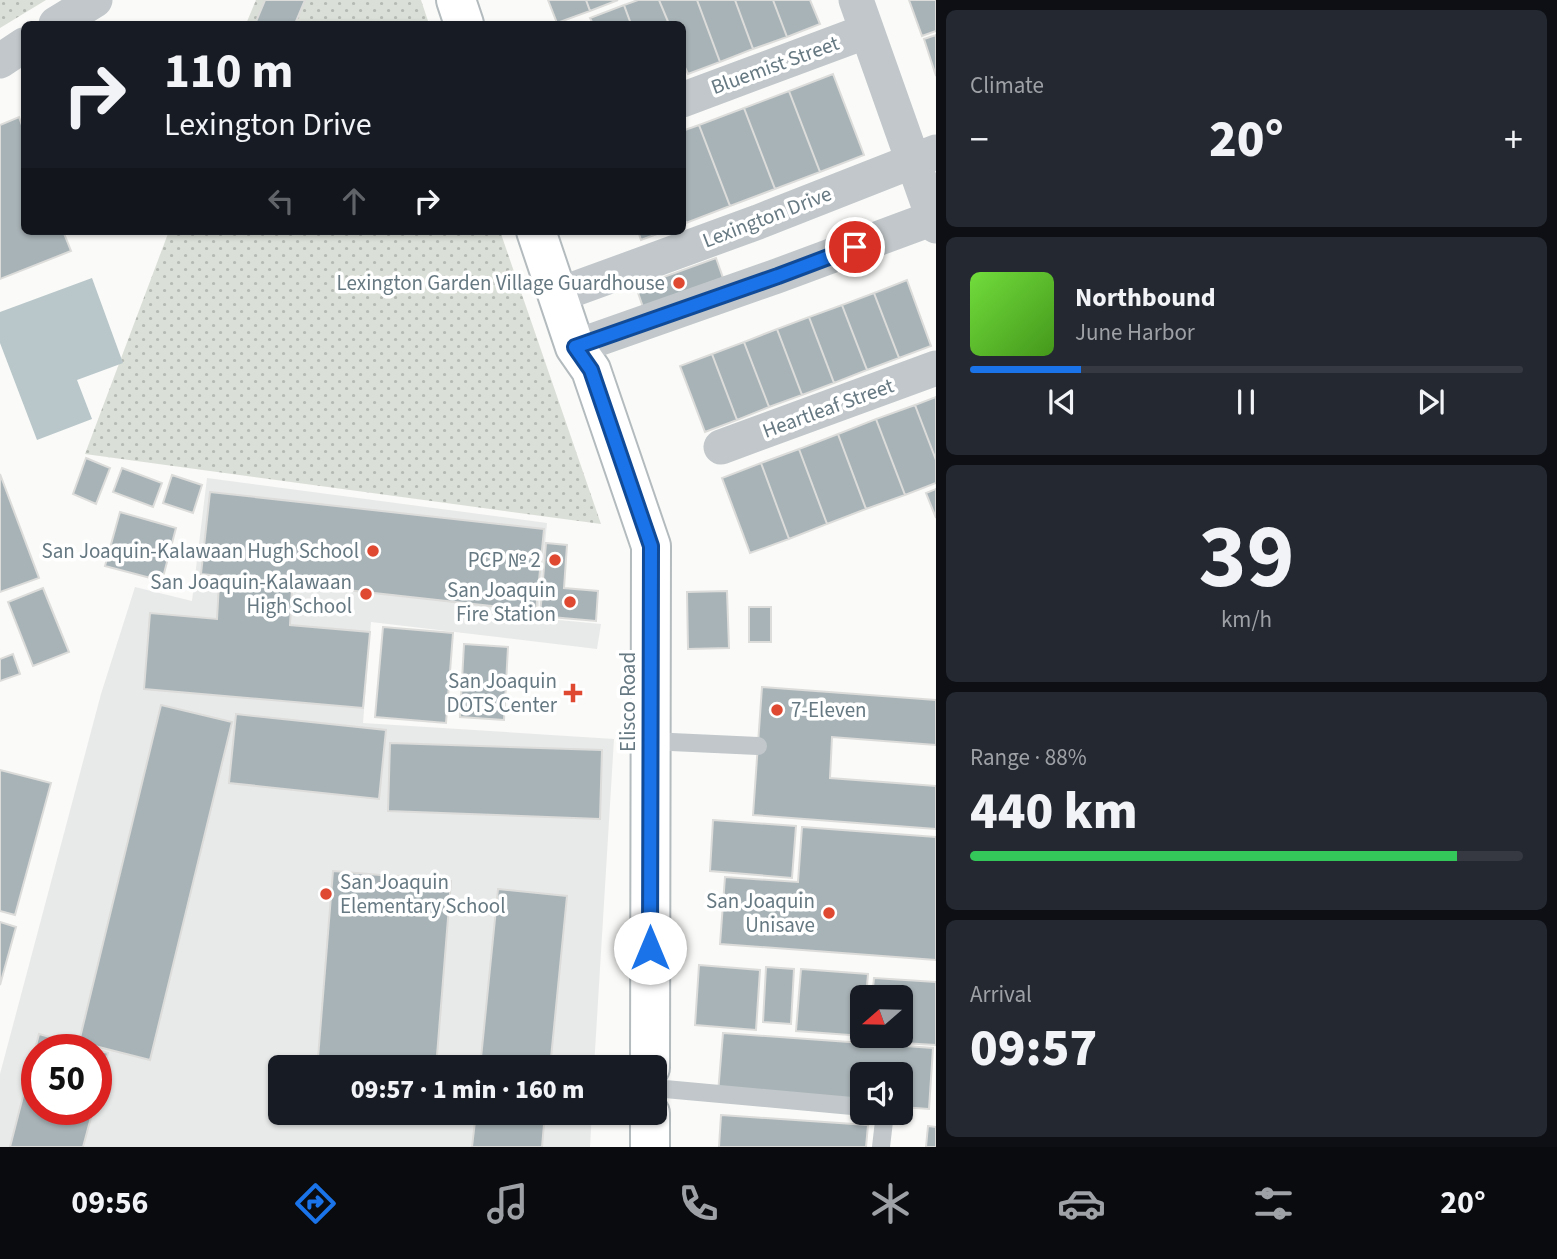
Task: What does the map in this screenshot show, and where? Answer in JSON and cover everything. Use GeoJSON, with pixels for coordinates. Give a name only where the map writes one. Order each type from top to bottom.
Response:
{"type":"FeatureCollection","features":[{"type":"Feature","properties":{"kind":"main road"},"geometry":{"type":"LineString","coordinates":[[456,0],[463,21]]}},
{"type":"Feature","properties":{"kind":"main road","name":"Elisco Road"},"geometry":{"type":"LineString","coordinates":[[537,235],[575,347],[570,378],[629,557],[639,741],[650,1055]]}},
{"type":"Feature","properties":{"kind":"main road","name":"Elisco Road"},"geometry":{"type":"LineString","coordinates":[[627,1055],[639,741]]}},
{"type":"Feature","properties":{"kind":"main road"},"geometry":{"type":"LineString","coordinates":[[625,1147],[626,1125]]}},
{"type":"Feature","properties":{"kind":"main road"},"geometry":{"type":"LineString","coordinates":[[650,1125],[650,1147]]}},
{"type":"Feature","properties":{"kind":"street"},"geometry":{"type":"LineString","coordinates":[[61,21],[95,0]]}},
{"type":"Feature","properties":{"kind":"street"},"geometry":{"type":"LineString","coordinates":[[575,347],[935,220],[924,157],[862,15]]}},
{"type":"Feature","properties":{"kind":"street","name":"Bluemist Street"},"geometry":{"type":"LineString","coordinates":[[686,98],[862,15]]}},
{"type":"Feature","properties":{"kind":"street"},"geometry":{"type":"LineString","coordinates":[[0,61],[21,47]]}},
{"type":"Feature","properties":{"kind":"street","name":"Lexington Drive"},"geometry":{"type":"LineString","coordinates":[[558,295],[758,222],[924,157]]}},
{"type":"Feature","properties":{"kind":"street"},"geometry":{"type":"LineString","coordinates":[[758,222],[778,276]]}},
{"type":"Feature","properties":{"kind":"street","name":"Heartleaf Street"},"geometry":{"type":"LineString","coordinates":[[721,447],[936,368]]}},
{"type":"Feature","properties":{"kind":"lane"},"geometry":{"type":"LineString","coordinates":[[639,741],[758,746]]}},
{"type":"Feature","properties":{"kind":"lane"},"geometry":{"type":"LineString","coordinates":[[667,1089],[850,1106]]}},
{"type":"Feature","properties":{"kind":"lane"},"geometry":{"type":"LineString","coordinates":[[880,1147],[883,1125]]}},
{"type":"Feature","properties":{"kind":"shaded area"},"geometry":{"type":"Polygon","coordinates":[[[0,0],[46,0],[0,28],[0,0]]]}},
{"type":"Feature","properties":{"kind":"shaded area"},"geometry":{"type":"Polygon","coordinates":[[[256,0],[421,0],[428,21],[247,21],[256,0]]]}},
{"type":"Feature","properties":{"kind":"shaded area"},"geometry":{"type":"Polygon","coordinates":[[[167,235],[501,235],[601,524],[85,454],[167,235]]]}},
{"type":"Feature","properties":{"kind":"shaded area"},"geometry":{"type":"Polygon","coordinates":[[[92,278],[123,363],[77,380],[92,419],[37,440],[0,343],[0,312],[92,278]]]}},
{"type":"Feature","properties":{"kind":"shaded area","name":"San Joaquin Elementary School"},"geometry":{"type":"Polygon","coordinates":[[[207,478],[547,523],[538,618],[601,624],[597,649],[371,622],[363,723],[614,739],[595,1055],[268,1055],[268,1125],[591,1125],[590,1147],[0,1147],[0,1074],[101,694],[135,587],[192,601],[207,478]]]}},
{"type":"Feature","properties":{"kind":"building"},"geometry":{"type":"Polygon","coordinates":[[[265,0],[305,0],[296,21],[256,21],[265,0]]]}},
{"type":"Feature","properties":{"kind":"building"},"geometry":{"type":"Polygon","coordinates":[[[548,0],[586,0],[590,11],[556,21],[548,0]]]}},
{"type":"Feature","properties":{"kind":"building"},"geometry":{"type":"Polygon","coordinates":[[[586,0],[618,0],[590,11],[586,0]]]}},
{"type":"Feature","properties":{"kind":"building"},"geometry":{"type":"Polygon","coordinates":[[[638,0],[659,0],[668,21],[630,21],[624,5],[638,0]]]}},
{"type":"Feature","properties":{"kind":"building"},"geometry":{"type":"Polygon","coordinates":[[[659,0],[697,0],[720,62],[688,74],[686,21],[668,21],[659,0]]]}},
{"type":"Feature","properties":{"kind":"building"},"geometry":{"type":"Polygon","coordinates":[[[697,0],[735,0],[753,49],[720,62],[697,0]]]}},
{"type":"Feature","properties":{"kind":"building"},"geometry":{"type":"Polygon","coordinates":[[[735,0],[773,0],[787,37],[753,49],[735,0]]]}},
{"type":"Feature","properties":{"kind":"building"},"geometry":{"type":"Polygon","coordinates":[[[773,0],[810,0],[820,24],[787,37],[773,0]]]}},
{"type":"Feature","properties":{"kind":"building"},"geometry":{"type":"Polygon","coordinates":[[[909,0],[936,0],[936,31],[922,36],[909,0]]]}},
{"type":"Feature","properties":{"kind":"building"},"geometry":{"type":"Polygon","coordinates":[[[624,5],[630,21],[592,21],[590,18],[624,5]]]}},
{"type":"Feature","properties":{"kind":"building"},"geometry":{"type":"Polygon","coordinates":[[[936,35],[936,76],[924,39],[936,35]]]}},
{"type":"Feature","properties":{"kind":"building"},"geometry":{"type":"Polygon","coordinates":[[[833,74],[864,155],[820,172],[789,91],[833,74]]]}},
{"type":"Feature","properties":{"kind":"building"},"geometry":{"type":"Polygon","coordinates":[[[789,91],[820,172],[775,189],[744,108],[789,91]]]}},
{"type":"Feature","properties":{"kind":"building"},"geometry":{"type":"Polygon","coordinates":[[[744,108],[775,189],[730,206],[699,125],[744,108]]]}},
{"type":"Feature","properties":{"kind":"building"},"geometry":{"type":"Polygon","coordinates":[[[19,117],[21,123],[21,235],[65,235],[71,251],[0,279],[0,125],[19,117]]]}},
{"type":"Feature","properties":{"kind":"building"},"geometry":{"type":"Polygon","coordinates":[[[699,125],[730,206],[686,223],[686,130],[699,125]]]}},
{"type":"Feature","properties":{"kind":"building"},"geometry":{"type":"Polygon","coordinates":[[[639,235],[654,235],[641,240],[639,235]]]}},
{"type":"Feature","properties":{"kind":"building","name":"Lexington Garden Village Guardhouse"},"geometry":{"type":"Polygon","coordinates":[[[716,258],[723,278],[643,307],[636,287],[716,258]]]}},
{"type":"Feature","properties":{"kind":"building"},"geometry":{"type":"Polygon","coordinates":[[[907,280],[931,346],[899,358],[874,293],[907,280]]]}},
{"type":"Feature","properties":{"kind":"building"},"geometry":{"type":"Polygon","coordinates":[[[874,293],[899,358],[867,370],[842,305],[874,293]]]}},
{"type":"Feature","properties":{"kind":"building"},"geometry":{"type":"Polygon","coordinates":[[[842,305],[867,370],[834,383],[809,317],[842,305]]]}},
{"type":"Feature","properties":{"kind":"building"},"geometry":{"type":"Polygon","coordinates":[[[809,317],[834,383],[802,395],[777,329],[809,317]]]}},
{"type":"Feature","properties":{"kind":"building"},"geometry":{"type":"Polygon","coordinates":[[[777,329],[802,395],[769,407],[744,342],[777,329]]]}},
{"type":"Feature","properties":{"kind":"building"},"geometry":{"type":"Polygon","coordinates":[[[744,342],[769,407],[737,420],[712,354],[744,342]]]}},
{"type":"Feature","properties":{"kind":"building"},"geometry":{"type":"Polygon","coordinates":[[[712,354],[737,420],[705,432],[680,366],[712,354]]]}},
{"type":"Feature","properties":{"kind":"building"},"geometry":{"type":"Polygon","coordinates":[[[936,397],[936,460],[915,405],[936,397]]]}},
{"type":"Feature","properties":{"kind":"building"},"geometry":{"type":"Polygon","coordinates":[[[915,405],[936,460],[936,483],[905,495],[876,419],[915,405]]]}},
{"type":"Feature","properties":{"kind":"building"},"geometry":{"type":"Polygon","coordinates":[[[876,419],[905,495],[866,509],[838,434],[876,419]]]}},
{"type":"Feature","properties":{"kind":"building"},"geometry":{"type":"Polygon","coordinates":[[[838,434],[866,509],[827,524],[799,449],[838,434]]]}},
{"type":"Feature","properties":{"kind":"building"},"geometry":{"type":"Polygon","coordinates":[[[799,449],[827,524],[789,539],[761,463],[799,449]]]}},
{"type":"Feature","properties":{"kind":"building"},"geometry":{"type":"Polygon","coordinates":[[[86,458],[110,468],[96,504],[73,494],[86,458]]]}},
{"type":"Feature","properties":{"kind":"building"},"geometry":{"type":"Polygon","coordinates":[[[761,463],[789,539],[750,553],[722,478],[761,463]]]}},
{"type":"Feature","properties":{"kind":"building"},"geometry":{"type":"Polygon","coordinates":[[[122,468],[162,483],[153,507],[113,492],[122,468]]]}},
{"type":"Feature","properties":{"kind":"building"},"geometry":{"type":"Polygon","coordinates":[[[0,474],[39,578],[0,592],[0,474]]]}},
{"type":"Feature","properties":{"kind":"building"},"geometry":{"type":"Polygon","coordinates":[[[172,475],[202,485],[193,513],[163,503],[172,475]]]}},
{"type":"Feature","properties":{"kind":"building"},"geometry":{"type":"Polygon","coordinates":[[[936,489],[936,518],[926,493],[936,489]]]}},
{"type":"Feature","properties":{"kind":"building","name":"San Joaquin-Kalawaan Hugh School"},"geometry":{"type":"Polygon","coordinates":[[[210,492],[544,529],[536,611],[201,574],[210,492]]]}},
{"type":"Feature","properties":{"kind":"building"},"geometry":{"type":"Polygon","coordinates":[[[120,512],[176,528],[162,581],[105,566],[120,512]]]}},
{"type":"Feature","properties":{"kind":"building"},"geometry":{"type":"Polygon","coordinates":[[[546,543],[567,545],[564,588],[598,591],[596,621],[540,616],[546,543]]]}},
{"type":"Feature","properties":{"kind":"building"},"geometry":{"type":"Polygon","coordinates":[[[219,583],[292,589],[290,625],[370,632],[363,708],[144,689],[150,613],[217,619],[219,583]]]}},
{"type":"Feature","properties":{"kind":"building"},"geometry":{"type":"Polygon","coordinates":[[[43,588],[69,652],[33,666],[8,602],[43,588]]]}},
{"type":"Feature","properties":{"kind":"building"},"geometry":{"type":"Polygon","coordinates":[[[727,591],[729,648],[688,649],[687,592],[727,591]]]}},
{"type":"Feature","properties":{"kind":"building"},"geometry":{"type":"Polygon","coordinates":[[[749,607],[771,607],[771,642],[749,642],[749,607]]]}},
{"type":"Feature","properties":{"kind":"building"},"geometry":{"type":"Polygon","coordinates":[[[383,627],[453,633],[446,723],[375,717],[383,627]]]}},
{"type":"Feature","properties":{"kind":"building"},"geometry":{"type":"Polygon","coordinates":[[[464,644],[508,647],[504,720],[460,717],[464,644]]]}},
{"type":"Feature","properties":{"kind":"building"},"geometry":{"type":"Polygon","coordinates":[[[13,654],[20,674],[0,681],[0,659],[13,654]]]}},
{"type":"Feature","properties":{"kind":"building"},"geometry":{"type":"Polygon","coordinates":[[[762,687],[936,700],[936,745],[832,737],[830,778],[936,786],[936,829],[753,815],[762,687]]]}},
{"type":"Feature","properties":{"kind":"building"},"geometry":{"type":"Polygon","coordinates":[[[161,705],[232,722],[150,1060],[112,1050],[112,1034],[81,1034],[161,705]]]}},
{"type":"Feature","properties":{"kind":"building"},"geometry":{"type":"Polygon","coordinates":[[[236,714],[386,730],[379,799],[229,783],[236,714]]]}},
{"type":"Feature","properties":{"kind":"building"},"geometry":{"type":"Polygon","coordinates":[[[390,743],[602,750],[600,819],[388,811],[390,743]]]}},
{"type":"Feature","properties":{"kind":"building"},"geometry":{"type":"Polygon","coordinates":[[[0,770],[51,783],[15,915],[0,911],[0,770]]]}},
{"type":"Feature","properties":{"kind":"building"},"geometry":{"type":"Polygon","coordinates":[[[713,820],[796,826],[792,878],[710,871],[713,820]]]}},
{"type":"Feature","properties":{"kind":"building","name":"San Joaquin Unisave"},"geometry":{"type":"Polygon","coordinates":[[[802,827],[936,837],[936,960],[720,944],[725,877],[798,882],[802,827]]]}},
{"type":"Feature","properties":{"kind":"building"},"geometry":{"type":"Polygon","coordinates":[[[333,871],[451,881],[437,1055],[318,1055],[333,871]]]}},
{"type":"Feature","properties":{"kind":"building"},"geometry":{"type":"Polygon","coordinates":[[[498,889],[567,896],[551,1055],[481,1055],[498,889]]]}},
{"type":"Feature","properties":{"kind":"building"},"geometry":{"type":"Polygon","coordinates":[[[0,922],[16,927],[0,985],[0,922]]]}},
{"type":"Feature","properties":{"kind":"building"},"geometry":{"type":"Polygon","coordinates":[[[699,965],[760,970],[756,1030],[695,1025],[699,965]]]}},
{"type":"Feature","properties":{"kind":"building"},"geometry":{"type":"Polygon","coordinates":[[[766,967],[794,969],[791,1024],[763,1022],[766,967]]]}},
{"type":"Feature","properties":{"kind":"building"},"geometry":{"type":"Polygon","coordinates":[[[801,969],[868,974],[867,985],[850,985],[850,1035],[796,1031],[801,969]]]}},
{"type":"Feature","properties":{"kind":"building"},"geometry":{"type":"Polygon","coordinates":[[[874,978],[936,982],[936,1045],[914,1044],[914,985],[873,985],[874,978]]]}},
{"type":"Feature","properties":{"kind":"building"},"geometry":{"type":"Polygon","coordinates":[[[723,1033],[850,1042],[850,1048],[933,1048],[929,1109],[913,1108],[913,1062],[850,1062],[850,1103],[718,1093],[723,1033]]]}},
{"type":"Feature","properties":{"kind":"building"},"geometry":{"type":"Polygon","coordinates":[[[21,1104],[21,1125],[89,1125],[83,1147],[10,1147],[21,1104]]]}},
{"type":"Feature","properties":{"kind":"building"},"geometry":{"type":"Polygon","coordinates":[[[721,1115],[868,1125],[866,1147],[719,1147],[721,1115]]]}},
{"type":"Feature","properties":{"kind":"building"},"geometry":{"type":"Polygon","coordinates":[[[475,1125],[544,1125],[542,1147],[472,1147],[475,1125]]]}},
{"type":"Feature","properties":{"kind":"building"},"geometry":{"type":"Polygon","coordinates":[[[928,1126],[936,1127],[936,1147],[926,1147],[928,1126]]]}},
{"type":"Feature","properties":{"kind":"place","name":"Lexington Garden Village Guardhouse"},"geometry":{"type":"Point","coordinates":[679,283]}},
{"type":"Feature","properties":{"kind":"place","name":"San Joaquin-Kalawaan Hugh School"},"geometry":{"type":"Point","coordinates":[373,551]}},
{"type":"Feature","properties":{"kind":"place","name":"PCP № 2"},"geometry":{"type":"Point","coordinates":[555,560]}},
{"type":"Feature","properties":{"kind":"place","name":"San Joaquin-Kalawaan High School"},"geometry":{"type":"Point","coordinates":[366,594]}},
{"type":"Feature","properties":{"kind":"place","name":"San Joaquin Fire Station"},"geometry":{"type":"Point","coordinates":[570,602]}},
{"type":"Feature","properties":{"kind":"place","name":"San Joaquin DOTS Center"},"geometry":{"type":"Point","coordinates":[573,693]}},
{"type":"Feature","properties":{"kind":"place","name":"7-Eleven"},"geometry":{"type":"Point","coordinates":[777,710]}},
{"type":"Feature","properties":{"kind":"place","name":"San Joaquin Elementary School"},"geometry":{"type":"Point","coordinates":[326,894]}},
{"type":"Feature","properties":{"kind":"place","name":"San Joaquin Unisave"},"geometry":{"type":"Point","coordinates":[829,913]}},
{"type":"Feature","properties":{"kind":"route"},"geometry":{"type":"LineString","coordinates":[[650,948],[651,546],[591,370],[575,347],[855,247]]}}]}
